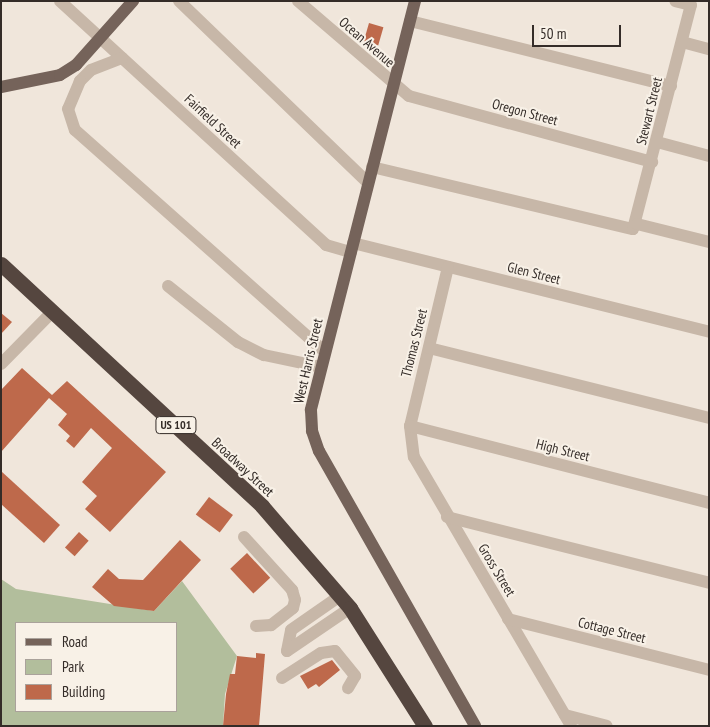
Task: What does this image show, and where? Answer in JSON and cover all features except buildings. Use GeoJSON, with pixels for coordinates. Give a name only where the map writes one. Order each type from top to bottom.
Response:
{"type":"FeatureCollection","features":[{"type":"Feature","properties":{"kind":"highway","name":"Broadway Street"},"geometry":{"type":"LineString","coordinates":[[1,264],[262,506],[350,608],[425,726]]}},
{"type":"Feature","properties":{"kind":"main road"},"geometry":{"type":"LineString","coordinates":[[1,87],[37,83],[76,65],[134,1]]}},
{"type":"Feature","properties":{"kind":"main road","name":"West Harris Street"},"geometry":{"type":"LineString","coordinates":[[415,1],[311,410],[319,451],[475,726]]}},
{"type":"Feature","properties":{"kind":"street","name":"Fairfield Street"},"geometry":{"type":"LineString","coordinates":[[60,1],[326,245],[352,248]]}},
{"type":"Feature","properties":{"kind":"street"},"geometry":{"type":"LineString","coordinates":[[179,1],[368,183]]}},
{"type":"Feature","properties":{"kind":"street","name":"Ocean Avenue"},"geometry":{"type":"LineString","coordinates":[[298,1],[394,85]]}},
{"type":"Feature","properties":{"kind":"street","name":"Stewart Street"},"geometry":{"type":"LineString","coordinates":[[637,224],[691,5],[675,1]]}},
{"type":"Feature","properties":{"kind":"street"},"geometry":{"type":"LineString","coordinates":[[410,21],[671,86]]}},
{"type":"Feature","properties":{"kind":"street"},"geometry":{"type":"LineString","coordinates":[[682,42],[709,49]]}},
{"type":"Feature","properties":{"kind":"street"},"geometry":{"type":"LineString","coordinates":[[122,58],[91,70],[80,82],[68,109],[75,130],[325,352]]}},
{"type":"Feature","properties":{"kind":"street"},"geometry":{"type":"LineString","coordinates":[[76,65],[80,82]]}},
{"type":"Feature","properties":{"kind":"street","name":"Oregon Street"},"geometry":{"type":"LineString","coordinates":[[394,85],[409,96],[652,162]]}},
{"type":"Feature","properties":{"kind":"street"},"geometry":{"type":"LineString","coordinates":[[657,142],[709,156]]}},
{"type":"Feature","properties":{"kind":"street"},"geometry":{"type":"LineString","coordinates":[[372,167],[626,231],[637,224],[709,242]]}},
{"type":"Feature","properties":{"kind":"street","name":"Glen Street"},"geometry":{"type":"LineString","coordinates":[[352,248],[448,267],[709,332]]}},
{"type":"Feature","properties":{"kind":"street","name":"Thomas Street"},"geometry":{"type":"LineString","coordinates":[[410,426],[448,267]]}},
{"type":"Feature","properties":{"kind":"street"},"geometry":{"type":"LineString","coordinates":[[168,286],[238,342],[264,355],[321,367]]}},
{"type":"Feature","properties":{"kind":"street"},"geometry":{"type":"LineString","coordinates":[[1,364],[53,311]]}},
{"type":"Feature","properties":{"kind":"street"},"geometry":{"type":"LineString","coordinates":[[429,348],[709,418]]}},
{"type":"Feature","properties":{"kind":"street","name":"High Street"},"geometry":{"type":"LineString","coordinates":[[410,426],[709,503]]}},
{"type":"Feature","properties":{"kind":"street","name":"Gross Street"},"geometry":{"type":"LineString","coordinates":[[410,426],[414,456],[447,517],[568,720]]}},
{"type":"Feature","properties":{"kind":"street"},"geometry":{"type":"LineString","coordinates":[[447,517],[709,583]]}},
{"type":"Feature","properties":{"kind":"street"},"geometry":{"type":"LineString","coordinates":[[244,538],[296,600],[293,608],[271,625],[256,626]]}},
{"type":"Feature","properties":{"kind":"street"},"geometry":{"type":"LineString","coordinates":[[340,596],[290,630],[287,651],[350,608]]}},
{"type":"Feature","properties":{"kind":"street","name":"Cottage Street"},"geometry":{"type":"LineString","coordinates":[[508,619],[709,670]]}},
{"type":"Feature","properties":{"kind":"street"},"geometry":{"type":"LineString","coordinates":[[282,678],[321,653],[335,651],[356,676],[348,688]]}},
{"type":"Feature","properties":{"kind":"street"},"geometry":{"type":"LineString","coordinates":[[568,720],[607,726]]}},
{"type":"Feature","properties":{"kind":"green space"},"geometry":{"type":"Polygon","coordinates":[[[1,579],[16,589],[154,611],[182,581],[237,656],[225,694],[223,726],[1,726],[1,579]]]}}]}
